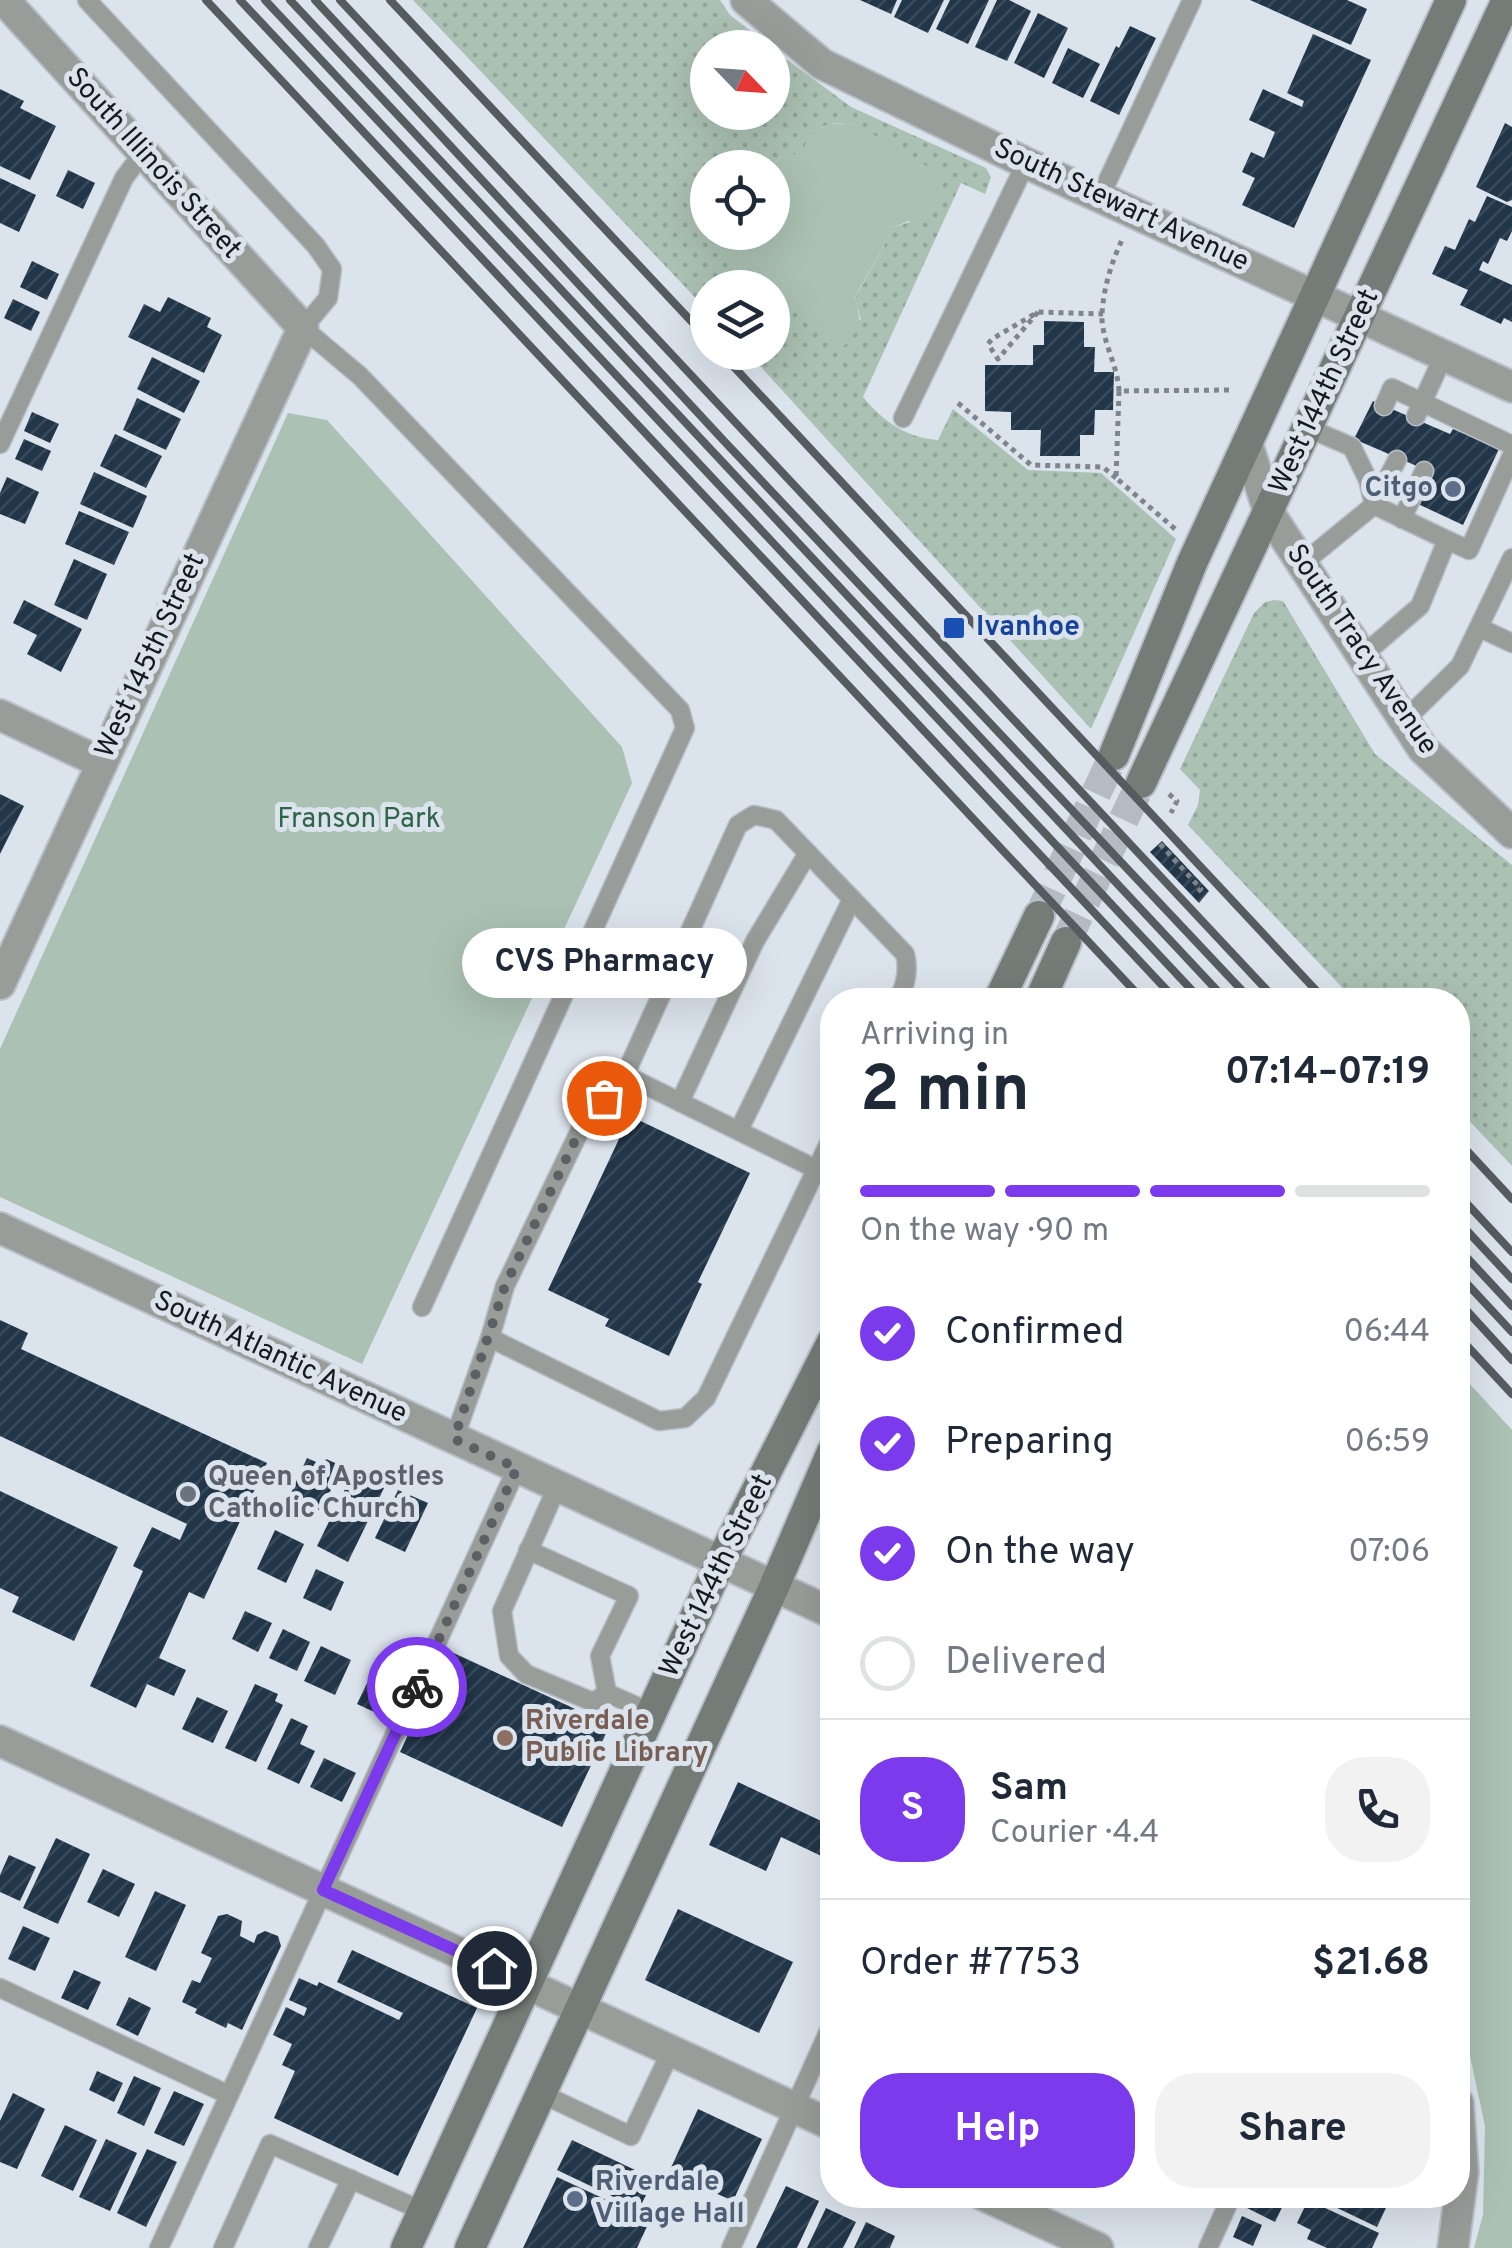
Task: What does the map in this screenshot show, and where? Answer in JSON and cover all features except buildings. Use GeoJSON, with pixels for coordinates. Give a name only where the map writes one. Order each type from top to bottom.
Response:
{"type":"FeatureCollection","features":[{"type":"Feature","properties":{"kind":"street","name":"South Illinois Street"},"geometry":{"type":"LineString","coordinates":[[4,0],[302,328]]}},
{"type":"Feature","properties":{"kind":"street","name":"South Stewart Avenue"},"geometry":{"type":"LineString","coordinates":[[746,0],[822,64],[1100,198],[1512,387]]}},
{"type":"Feature","properties":{"kind":"street","name":"West 144th Street"},"geometry":{"type":"LineString","coordinates":[[1114,755],[1192,563],[1451,0]]}},
{"type":"Feature","properties":{"kind":"street","name":"West 144th Street"},"geometry":{"type":"LineString","coordinates":[[1152,786],[1268,513],[1506,0]]}},
{"type":"Feature","properties":{"kind":"street","name":"West 145th Street"},"geometry":{"type":"LineString","coordinates":[[2,974],[302,328]]}},
{"type":"Feature","properties":{"kind":"street","name":"South Tracy Avenue"},"geometry":{"type":"LineString","coordinates":[[1248,443],[1268,513],[1423,749],[1512,833]]}},
{"type":"Feature","properties":{"kind":"street"},"geometry":{"type":"LineString","coordinates":[[0,716],[102,762]]}},
{"type":"Feature","properties":{"kind":"street"},"geometry":{"type":"LineString","coordinates":[[1005,988],[1039,916]]}},
{"type":"Feature","properties":{"kind":"street"},"geometry":{"type":"LineString","coordinates":[[1045,988],[1066,942]]}},
{"type":"Feature","properties":{"kind":"street","name":"South Atlantic Avenue"},"geometry":{"type":"LineString","coordinates":[[0,1228],[820,1608]]}},
{"type":"Feature","properties":{"kind":"street","name":"West 144th Street"},"geometry":{"type":"LineString","coordinates":[[406,2248],[720,1563],[820,1366]]}},
{"type":"Feature","properties":{"kind":"street","name":"West 144th Street"},"geometry":{"type":"LineString","coordinates":[[470,2248],[820,1480]]}},
{"type":"Feature","properties":{"kind":"street"},"geometry":{"type":"LineString","coordinates":[[0,1741],[820,2119]]}},
{"type":"Feature","properties":{"kind":"street"},"geometry":{"type":"LineString","coordinates":[[1011,2208],[1098,2248]]}},
{"type":"Feature","properties":{"kind":"street"},"geometry":{"type":"LineString","coordinates":[[1454,2248],[1459,2208]]}},
{"type":"Feature","properties":{"kind":"lane"},"geometry":{"type":"LineString","coordinates":[[86,0],[316,246],[332,269],[328,298],[302,328],[360,376],[680,710],[685,728],[422,1307]]}},
{"type":"Feature","properties":{"kind":"lane"},"geometry":{"type":"LineString","coordinates":[[1100,198],[1192,0]]}},
{"type":"Feature","properties":{"kind":"lane"},"geometry":{"type":"LineString","coordinates":[[0,444],[124,178],[142,152]]}},
{"type":"Feature","properties":{"kind":"lane"},"geometry":{"type":"LineString","coordinates":[[903,418],[1026,163]]}},
{"type":"Feature","properties":{"kind":"lane"},"geometry":{"type":"LineString","coordinates":[[1419,409],[1444,355]]}},
{"type":"Feature","properties":{"kind":"lane"},"geometry":{"type":"LineString","coordinates":[[1384,406],[1392,388],[1446,424],[1512,445]]}},
{"type":"Feature","properties":{"kind":"lane"},"geometry":{"type":"LineString","coordinates":[[1308,428],[1363,453],[1374,505]]}},
{"type":"Feature","properties":{"kind":"lane"},"geometry":{"type":"LineString","coordinates":[[1374,505],[1469,550],[1512,455]]}},
{"type":"Feature","properties":{"kind":"lane"},"geometry":{"type":"LineString","coordinates":[[1302,564],[1374,505],[1397,460]]}},
{"type":"Feature","properties":{"kind":"lane"},"geometry":{"type":"LineString","coordinates":[[1402,519],[1424,471]]}},
{"type":"Feature","properties":{"kind":"lane"},"geometry":{"type":"LineString","coordinates":[[1362,656],[1420,606],[1447,540]]}},
{"type":"Feature","properties":{"kind":"lane"},"geometry":{"type":"LineString","coordinates":[[1404,720],[1460,666],[1512,558]]}},
{"type":"Feature","properties":{"kind":"lane"},"geometry":{"type":"LineString","coordinates":[[1480,628],[1512,643]]}},
{"type":"Feature","properties":{"kind":"lane"},"geometry":{"type":"LineString","coordinates":[[454,1439],[505,1286],[584,1122],[625,1075],[738,825],[754,815],[776,820],[905,954],[902,988]]}},
{"type":"Feature","properties":{"kind":"lane"},"geometry":{"type":"LineString","coordinates":[[680,1102],[755,940],[808,853]]}},
{"type":"Feature","properties":{"kind":"lane"},"geometry":{"type":"LineString","coordinates":[[739,1130],[852,900]]}},
{"type":"Feature","properties":{"kind":"lane"},"geometry":{"type":"LineString","coordinates":[[625,1075],[820,1170]]}},
{"type":"Feature","properties":{"kind":"lane"},"geometry":{"type":"LineString","coordinates":[[490,1338],[659,1421],[685,1418],[706,1398],[820,1182]]}},
{"type":"Feature","properties":{"kind":"lane"},"geometry":{"type":"LineString","coordinates":[[158,2248],[517,1468]]}},
{"type":"Feature","properties":{"kind":"lane"},"geometry":{"type":"LineString","coordinates":[[557,1487],[502,1611],[509,1656],[526,1674],[593,1702],[606,1693]]}},
{"type":"Feature","properties":{"kind":"lane"},"geometry":{"type":"LineString","coordinates":[[528,1550],[629,1596],[600,1656],[606,1693]]}},
{"type":"Feature","properties":{"kind":"lane"},"geometry":{"type":"LineString","coordinates":[[606,1693],[652,1712]]}},
{"type":"Feature","properties":{"kind":"lane"},"geometry":{"type":"LineString","coordinates":[[0,1988],[229,2095]]}},
{"type":"Feature","properties":{"kind":"lane"},"geometry":{"type":"LineString","coordinates":[[540,2093],[631,2136],[671,2050]]}},
{"type":"Feature","properties":{"kind":"lane"},"geometry":{"type":"LineString","coordinates":[[731,2248],[820,2050]]}},
{"type":"Feature","properties":{"kind":"lane"},"geometry":{"type":"LineString","coordinates":[[223,2248],[270,2144],[423,2211]]}},
{"type":"Feature","properties":{"kind":"lane"},"geometry":{"type":"LineString","coordinates":[[318,2248],[351,2180]]}},
{"type":"Feature","properties":{"kind":"lane"},"geometry":{"type":"LineString","coordinates":[[1208,2248],[1226,2208]]}},
{"type":"Feature","properties":{"kind":"path"},"geometry":{"type":"LineString","coordinates":[[1116,478],[1119,392],[1103,314],[1111,264],[1124,236]]}},
{"type":"Feature","properties":{"kind":"path"},"geometry":{"type":"LineString","coordinates":[[1038,312],[998,359],[988,344],[992,339],[1038,312],[1103,314]]}},
{"type":"Feature","properties":{"kind":"path"},"geometry":{"type":"LineString","coordinates":[[1119,392],[1231,390]]}},
{"type":"Feature","properties":{"kind":"path"},"geometry":{"type":"LineString","coordinates":[[958,403],[1032,464],[1103,467],[1185,538]]}},
{"type":"Feature","properties":{"kind":"path"},"geometry":{"type":"LineString","coordinates":[[1152,786],[1177,801],[1171,812]]}},
{"type":"Feature","properties":{"kind":"path"},"geometry":{"type":"LineString","coordinates":[[1160,844],[1201,888],[1196,894]]}},
{"type":"Feature","properties":{"kind":"green space"},"geometry":{"type":"Polygon","coordinates":[[[413,0],[720,0],[730,15],[749,30],[690,30],[690,130],[790,130],[790,62],[851,107],[986,168],[991,177],[985,194],[961,183],[863,397],[887,421],[916,436],[938,440],[953,409],[1028,470],[1101,473],[1176,539],[1091,729],[764,370],[790,370],[790,294],[861,320],[855,298],[894,227],[910,222],[856,124],[823,127],[790,157],[790,150],[690,150],[690,250],[722,250],[749,270],[690,270],[690,292],[413,0]]]}},
{"type":"Feature","properties":{"kind":"green space"},"geometry":{"type":"Polygon","coordinates":[[[830,124],[856,124],[945,177],[924,215],[894,227],[855,297],[859,325],[843,347],[833,347],[790,304],[790,270],[746,270],[722,250],[790,250],[790,156],[830,124]]]}},
{"type":"Feature","properties":{"kind":"green space","name":"Franson Park"},"geometry":{"type":"Polygon","coordinates":[[[288,413],[327,420],[622,747],[632,783],[362,1364],[0,1197],[0,1049],[288,413]]]}},
{"type":"Feature","properties":{"kind":"green space"},"geometry":{"type":"Polygon","coordinates":[[[1283,601],[1375,754],[1512,865],[1512,1166],[1470,1122],[1470,988],[1343,988],[1188,825],[1200,790],[1180,769],[1254,613],[1265,602],[1283,601]]]}},
{"type":"Feature","properties":{"kind":"green space"},"geometry":{"type":"Polygon","coordinates":[[[1470,1384],[1512,1430],[1512,2248],[1474,2248],[1483,2215],[1485,2126],[1470,2056],[1470,1384]]]}},
{"type":"Feature","properties":{"kind":"tunnel"},"geometry":{"type":"LineString","coordinates":[[1039,916],[1114,755]]}},
{"type":"Feature","properties":{"kind":"tunnel"},"geometry":{"type":"LineString","coordinates":[[1066,942],[1141,783]]}},
{"type":"Feature","properties":{"kind":"railway"},"geometry":{"type":"LineString","coordinates":[[206,0],[1132,988]]}},
{"type":"Feature","properties":{"kind":"railway"},"geometry":{"type":"LineString","coordinates":[[240,0],[1165,988]]}},
{"type":"Feature","properties":{"kind":"railway"},"geometry":{"type":"LineString","coordinates":[[265,0],[1190,988]]}},
{"type":"Feature","properties":{"kind":"railway"},"geometry":{"type":"LineString","coordinates":[[290,0],[1215,988]]}},
{"type":"Feature","properties":{"kind":"railway"},"geometry":{"type":"LineString","coordinates":[[315,0],[1240,988]]}},
{"type":"Feature","properties":{"kind":"railway"},"geometry":{"type":"LineString","coordinates":[[340,0],[1265,988]]}},
{"type":"Feature","properties":{"kind":"railway"},"geometry":{"type":"LineString","coordinates":[[390,0],[690,320]]}},
{"type":"Feature","properties":{"kind":"railway"},"geometry":{"type":"LineString","coordinates":[[737,370],[1314,988]]}},
{"type":"Feature","properties":{"kind":"railway"},"geometry":{"type":"LineString","coordinates":[[1470,1154],[1512,1199]]}},
{"type":"Feature","properties":{"kind":"railway"},"geometry":{"type":"LineString","coordinates":[[1470,1207],[1512,1252]]}},
{"type":"Feature","properties":{"kind":"railway"},"geometry":{"type":"LineString","coordinates":[[1470,1234],[1512,1279]]}},
{"type":"Feature","properties":{"kind":"railway"},"geometry":{"type":"LineString","coordinates":[[1470,1261],[1512,1306]]}},
{"type":"Feature","properties":{"kind":"railway"},"geometry":{"type":"LineString","coordinates":[[1470,1287],[1512,1332]]}},
{"type":"Feature","properties":{"kind":"railway"},"geometry":{"type":"LineString","coordinates":[[1470,1314],[1512,1360]]}},
{"type":"Feature","properties":{"kind":"railway"},"geometry":{"type":"LineString","coordinates":[[1470,1349],[1512,1394]]}},
{"type":"Feature","properties":{"kind":"way so far"},"geometry":{"type":"LineString","coordinates":[[417,1687],[517,1468],[454,1439],[505,1286],[584,1122],[604,1098]]}},
{"type":"Feature","properties":{"kind":"place","name":"Citgo"},"geometry":{"type":"Point","coordinates":[1453,489]}},
{"type":"Feature","properties":{"kind":"place","name":"Ivanhoe"},"geometry":{"type":"Point","coordinates":[954,628]}},
{"type":"Feature","properties":{"kind":"place","name":"CVS Pharmacy"},"geometry":{"type":"Point","coordinates":[604,1098]}},
{"type":"Feature","properties":{"kind":"place","name":"Queen of Apostles Catholic Church"},"geometry":{"type":"Point","coordinates":[188,1494]}},
{"type":"Feature","properties":{"kind":"place","name":"Riverdale Public Library"},"geometry":{"type":"Point","coordinates":[505,1738]}},
{"type":"Feature","properties":{"kind":"place","name":"Riverdale Village Hall"},"geometry":{"type":"Point","coordinates":[575,2199]}},
{"type":"Feature","properties":{"kind":"route"},"geometry":{"type":"LineString","coordinates":[[417,1687],[323,1890],[494,1968]]}}]}
